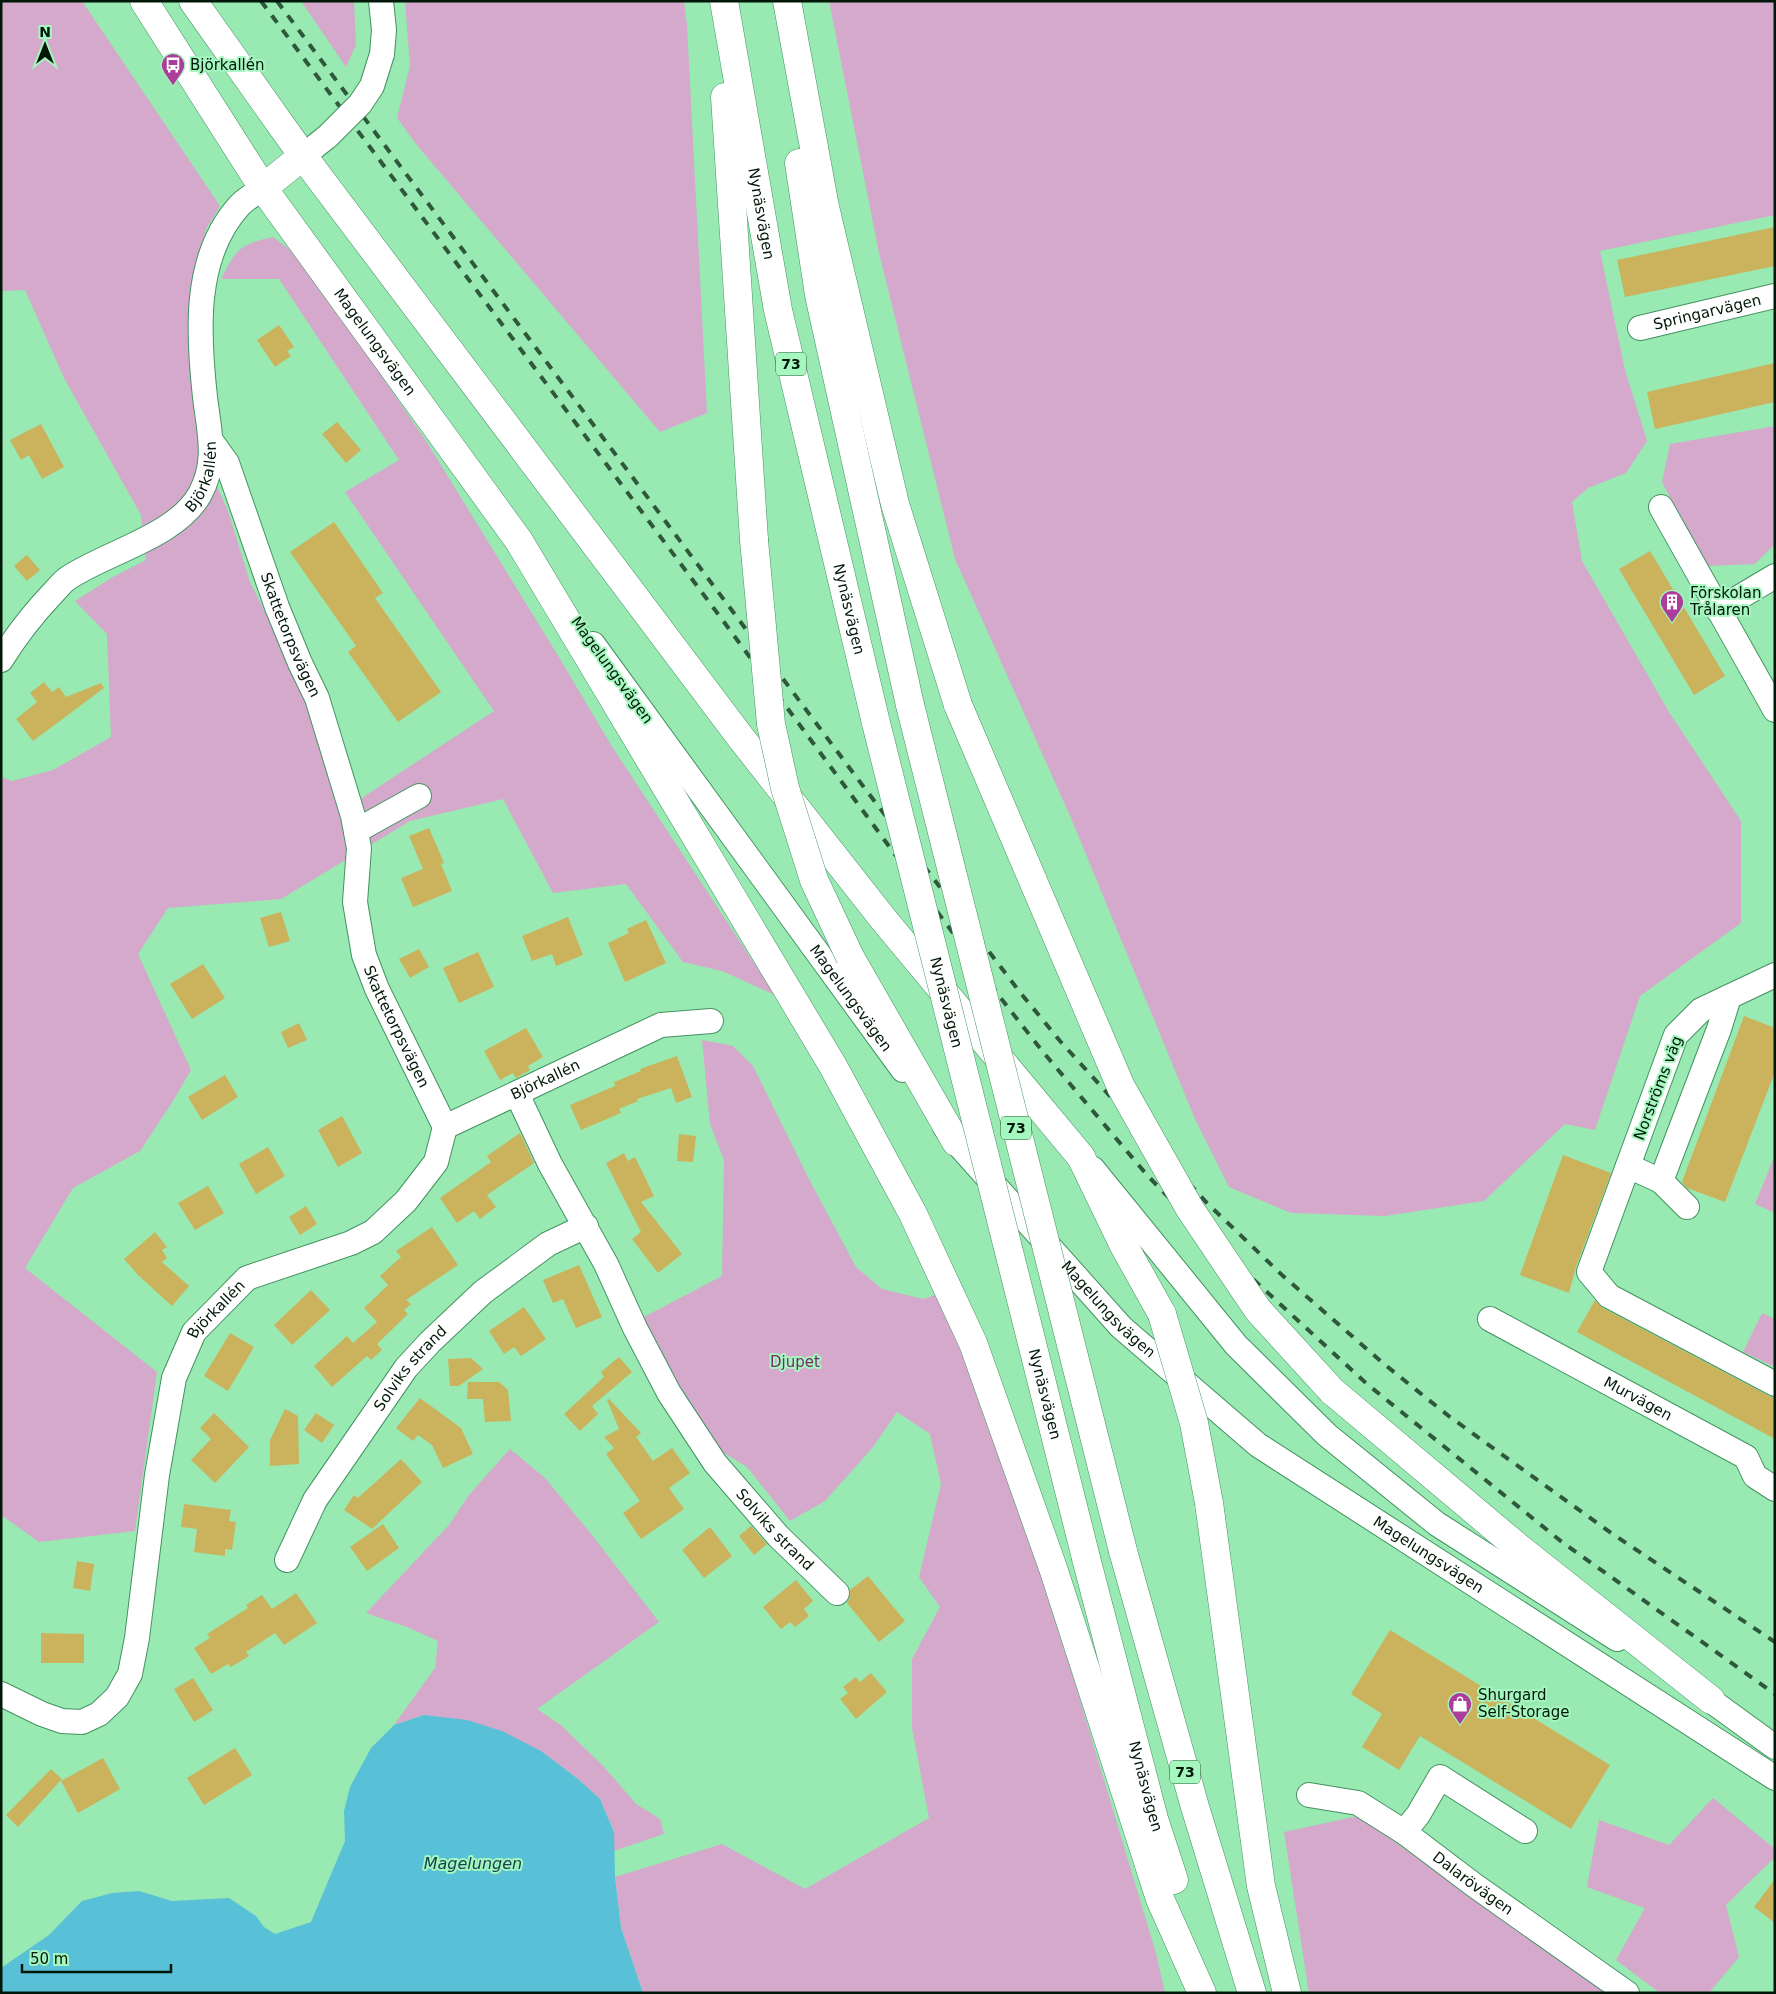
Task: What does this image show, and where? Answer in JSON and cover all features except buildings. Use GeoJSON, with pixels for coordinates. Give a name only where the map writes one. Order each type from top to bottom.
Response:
{"type":"FeatureCollection","features":[{"type":"Feature","properties":{"kind":"main road","name":"Magelungsvägen"},"geometry":{"type":"LineString","coordinates":[[144,1],[263,188],[519,541]]}},
{"type":"Feature","properties":{"kind":"main road","name":"Magelungsvägen"},"geometry":{"type":"LineString","coordinates":[[193,1],[303,156],[742,738],[884,920],[1081,1157]]}},
{"type":"Feature","properties":{"kind":"main road"},"geometry":{"type":"LineString","coordinates":[[717,1],[754,540],[771,724],[786,788],[814,880],[850,957],[956,1142]]}},
{"type":"Feature","properties":{"kind":"main road","name":"Nynäsvägen"},"geometry":{"type":"LineString","coordinates":[[724,1],[778,310],[876,723],[1086,1558],[1154,1819],[1210,1993]]}},
{"type":"Feature","properties":{"kind":"main road","name":"73"},"geometry":{"type":"LineString","coordinates":[[773,1],[819,295],[910,705],[1123,1551],[1195,1807],[1252,1993]]}},
{"type":"Feature","properties":{"kind":"main road"},"geometry":{"type":"LineString","coordinates":[[786,1],[825,208],[895,504],[958,705],[1121,1087],[1190,1210],[1258,1310],[1332,1391],[1519,1548],[1711,1700]]}},
{"type":"Feature","properties":{"kind":"main road"},"geometry":{"type":"LineString","coordinates":[[263,188],[303,156]]}},
{"type":"Feature","properties":{"kind":"main road"},"geometry":{"type":"LineString","coordinates":[[519,541],[833,1066],[913,1214],[972,1343],[1053,1568],[1160,1899],[1202,1993]]}},
{"type":"Feature","properties":{"kind":"main road"},"geometry":{"type":"LineString","coordinates":[[1081,1157],[1124,1246],[1162,1314],[1194,1423],[1209,1503],[1261,1886],[1287,1993]]}},
{"type":"Feature","properties":{"kind":"street"},"geometry":{"type":"LineString","coordinates":[[303,156],[328,136],[360,104],[372,86],[382,54],[384,30],[381,1]]}},
{"type":"Feature","properties":{"kind":"street","name":"Björkallén"},"geometry":{"type":"LineString","coordinates":[[1,660],[36,610],[68,579],[168,526],[187,512],[200,493],[210,466],[212,442],[205,399],[201,354],[205,271],[213,246],[224,227],[240,205],[263,188]]}},
{"type":"Feature","properties":{"kind":"street","name":"Springarvägen"},"geometry":{"type":"LineString","coordinates":[[1640,328],[1775,296]]}},
{"type":"Feature","properties":{"kind":"street","name":"Skattetorpsvägen"},"geometry":{"type":"LineString","coordinates":[[212,442],[227,464],[277,607],[317,698],[353,816],[359,848],[356,902],[364,955],[377,989],[445,1127]]}},
{"type":"Feature","properties":{"kind":"street"},"geometry":{"type":"LineString","coordinates":[[1661,507],[1775,710]]}},
{"type":"Feature","properties":{"kind":"street","name":"Magelungsvägen"},"geometry":{"type":"LineString","coordinates":[[519,541],[956,1142],[1121,1327],[1258,1445],[1775,1778]]}},
{"type":"Feature","properties":{"kind":"street"},"geometry":{"type":"LineString","coordinates":[[1718,610],[1775,576]]}},
{"type":"Feature","properties":{"kind":"street"},"geometry":{"type":"LineString","coordinates":[[356,832],[419,796]]}},
{"type":"Feature","properties":{"kind":"street","name":"Norströms väg"},"geometry":{"type":"LineString","coordinates":[[1775,975],[1701,1010],[1676,1035],[1589,1272],[1609,1296],[1775,1384]]}},
{"type":"Feature","properties":{"kind":"street"},"geometry":{"type":"LineString","coordinates":[[1660,1181],[1719,1029],[1729,997]]}},
{"type":"Feature","properties":{"kind":"street","name":"Björkallén"},"geometry":{"type":"LineString","coordinates":[[1,1694],[62,1721],[82,1722],[100,1714],[118,1697],[130,1674],[137,1638],[157,1475],[174,1378],[194,1332],[247,1278],[350,1243],[373,1232],[406,1202],[436,1162],[445,1127],[661,1025],[711,1021]]}},
{"type":"Feature","properties":{"kind":"street","name":"Solviks strand"},"geometry":{"type":"LineString","coordinates":[[517,1094],[550,1164],[606,1264],[634,1328],[669,1393],[715,1463],[778,1536],[837,1593]]}},
{"type":"Feature","properties":{"kind":"street","name":"Magelungsvägen"},"geometry":{"type":"LineString","coordinates":[[1081,1157],[1102,1179],[1236,1345],[1327,1435],[1437,1524],[1711,1700],[1775,1747]]}},
{"type":"Feature","properties":{"kind":"street"},"geometry":{"type":"LineString","coordinates":[[1628,1166],[1660,1181],[1687,1208]]}},
{"type":"Feature","properties":{"kind":"street","name":"Solviks strand"},"geometry":{"type":"LineString","coordinates":[[287,1560],[315,1500],[406,1368],[430,1342],[483,1292],[548,1244],[586,1226]]}},
{"type":"Feature","properties":{"kind":"street","name":"Murvägen"},"geometry":{"type":"LineString","coordinates":[[1490,1319],[1746,1457],[1755,1476],[1775,1489]]}},
{"type":"Feature","properties":{"kind":"street"},"geometry":{"type":"LineString","coordinates":[[1404,1832],[1418,1815],[1440,1776],[1525,1830]]}},
{"type":"Feature","properties":{"kind":"street","name":"Dalarövägen"},"geometry":{"type":"LineString","coordinates":[[1309,1795],[1358,1803],[1404,1832],[1474,1885],[1627,1993]]}},
{"type":"Feature","properties":{"kind":"green space"},"geometry":{"type":"Polygon","coordinates":[[[1,1],[82,1],[220,206],[206,229],[197,261],[188,325],[199,446],[228,511],[250,582],[308,699],[339,813],[494,711],[345,492],[399,460],[279,279],[221,279],[231,260],[240,249],[273,237],[302,259],[428,444],[611,745],[775,995],[722,971],[683,962],[626,884],[553,893],[503,799],[410,821],[281,899],[168,908],[138,954],[191,1070],[140,1151],[73,1188],[25,1268],[157,1372],[135,1531],[39,1542],[1,1515],[1,777],[12,781],[53,770],[111,737],[107,634],[75,601],[113,577],[146,560],[141,515],[64,378],[25,290],[1,291],[1,1]]]}},
{"type":"Feature","properties":{"kind":"green space"},"geometry":{"type":"Polygon","coordinates":[[[301,1],[354,1],[356,45],[346,67],[301,1]]]}},
{"type":"Feature","properties":{"kind":"green space"},"geometry":{"type":"Polygon","coordinates":[[[405,1],[684,1],[687,25],[707,413],[660,432],[416,144],[397,118],[410,66],[405,1]]]}},
{"type":"Feature","properties":{"kind":"green space"},"geometry":{"type":"Polygon","coordinates":[[[829,1],[1775,1],[1775,215],[1600,251],[1625,370],[1647,441],[1626,473],[1588,488],[1572,502],[1582,561],[1669,712],[1741,821],[1741,923],[1640,996],[1595,1130],[1565,1124],[1484,1201],[1385,1216],[1291,1213],[1229,1187],[1195,1119],[1071,818],[955,559],[879,253],[829,1]]]}},
{"type":"Feature","properties":{"kind":"green space"},"geometry":{"type":"Polygon","coordinates":[[[1775,426],[1775,544],[1755,564],[1706,566],[1662,482],[1670,444],[1775,426]]]}},
{"type":"Feature","properties":{"kind":"green space","name":"Djupet"},"geometry":{"type":"Polygon","coordinates":[[[702,1040],[733,1046],[753,1066],[810,1181],[856,1267],[882,1289],[923,1299],[936,1295],[972,1373],[1017,1490],[1156,1953],[1165,1993],[643,1993],[621,1928],[615,1877],[722,1844],[805,1889],[929,1818],[912,1728],[912,1659],[940,1607],[919,1577],[941,1484],[930,1434],[897,1412],[873,1447],[825,1501],[790,1521],[747,1467],[719,1450],[676,1387],[640,1319],[722,1276],[724,1160],[710,1124],[702,1040]]]}},
{"type":"Feature","properties":{"kind":"green space"},"geometry":{"type":"Polygon","coordinates":[[[1775,1155],[1775,1213],[1755,1204],[1775,1155]]]}},
{"type":"Feature","properties":{"kind":"green space"},"geometry":{"type":"Polygon","coordinates":[[[1762,1313],[1775,1319],[1775,1367],[1743,1352],[1762,1313]]]}},
{"type":"Feature","properties":{"kind":"green space"},"geometry":{"type":"Polygon","coordinates":[[[510,1449],[545,1478],[659,1622],[537,1709],[562,1726],[605,1768],[636,1804],[660,1819],[664,1834],[614,1851],[614,1831],[600,1799],[578,1779],[541,1751],[424,1715],[394,1725],[435,1668],[438,1641],[407,1627],[366,1613],[449,1525],[469,1495],[510,1449]]]}},
{"type":"Feature","properties":{"kind":"green space"},"geometry":{"type":"Polygon","coordinates":[[[1713,1798],[1775,1849],[1775,1857],[1726,1905],[1739,1957],[1709,1993],[1660,1993],[1616,1960],[1645,1908],[1587,1887],[1599,1820],[1669,1845],[1713,1798]]]}},
{"type":"Feature","properties":{"kind":"green space"},"geometry":{"type":"Polygon","coordinates":[[[1358,1816],[1610,1993],[1309,1993],[1284,1832],[1358,1816]]]}},
{"type":"Feature","properties":{"kind":"water","name":"Magelungen"},"geometry":{"type":"Polygon","coordinates":[[[424,1715],[467,1720],[502,1731],[541,1751],[578,1779],[600,1799],[614,1832],[615,1877],[621,1928],[643,1993],[1,1993],[1,1968],[49,1935],[82,1901],[112,1893],[139,1891],[172,1901],[229,1898],[256,1916],[264,1927],[275,1934],[311,1922],[345,1841],[344,1811],[350,1787],[371,1748],[394,1725],[424,1715]]]}},
{"type":"Feature","properties":{"kind":"railway"},"geometry":{"type":"LineString","coordinates":[[261,1],[721,618],[1003,1001],[1043,1052],[1147,1175],[1205,1235],[1367,1384],[1562,1542],[1775,1694]]}},
{"type":"Feature","properties":{"kind":"railway"},"geometry":{"type":"LineString","coordinates":[[277,1],[863,786],[1019,991],[1060,1041],[1206,1202],[1282,1275],[1384,1364],[1450,1417],[1611,1533],[1775,1642]]}},
{"type":"Feature","properties":{"kind":"place","name":"Björkallén"},"geometry":{"type":"Point","coordinates":[173,86]}},
{"type":"Feature","properties":{"kind":"place","name":"Förskolan Trålaren"},"geometry":{"type":"Point","coordinates":[1672,623]}},
{"type":"Feature","properties":{"kind":"place","name":"Shurgard Self-Storage"},"geometry":{"type":"Point","coordinates":[1460,1725]}}]}
